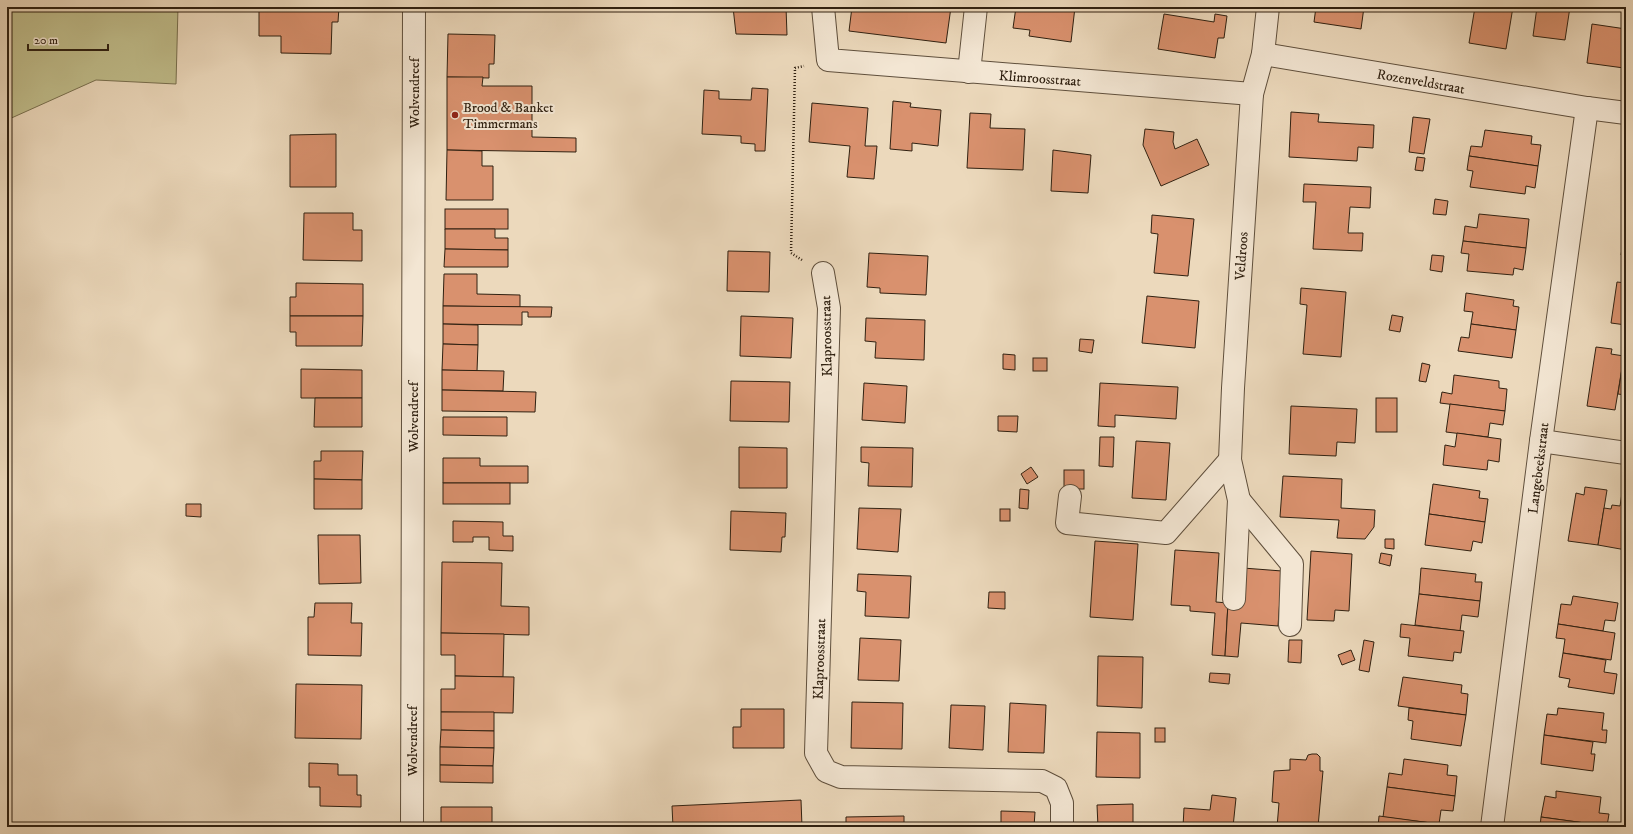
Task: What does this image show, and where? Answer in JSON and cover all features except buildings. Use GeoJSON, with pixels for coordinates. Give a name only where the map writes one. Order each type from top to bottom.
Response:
{"type":"FeatureCollection","features":[{"type":"Feature","properties":{"kind":"street","name":"Wolvendreef"},"geometry":{"type":"LineString","coordinates":[[412,827],[414,7]]}},
{"type":"Feature","properties":{"kind":"street"},"geometry":{"type":"LineString","coordinates":[[823,7],[828,60]]}},
{"type":"Feature","properties":{"kind":"street"},"geometry":{"type":"LineString","coordinates":[[969,72],[976,7]]}},
{"type":"Feature","properties":{"kind":"street"},"geometry":{"type":"LineString","coordinates":[[1263,54],[1268,7]]}},
{"type":"Feature","properties":{"kind":"street","name":"Veldroos"},"geometry":{"type":"LineString","coordinates":[[1239,500],[1230,460],[1233,388],[1252,94],[1263,54]]}},
{"type":"Feature","properties":{"kind":"street","name":"Rozenveldstraat"},"geometry":{"type":"LineString","coordinates":[[1263,54],[1586,108],[1626,113]]}},
{"type":"Feature","properties":{"kind":"street","name":"Klimroosstraat"},"geometry":{"type":"LineString","coordinates":[[828,60],[1252,94]]}},
{"type":"Feature","properties":{"kind":"street","name":"Langebeekstraat"},"geometry":{"type":"LineString","coordinates":[[1492,827],[1541,441],[1586,108]]}},
{"type":"Feature","properties":{"kind":"street","name":"Klaproosstraat"},"geometry":{"type":"LineString","coordinates":[[823,273],[829,308],[816,753],[826,771],[841,777],[1042,781],[1056,788],[1062,804],[1062,827]]}},
{"type":"Feature","properties":{"kind":"street"},"geometry":{"type":"LineString","coordinates":[[1541,441],[1626,453]]}},
{"type":"Feature","properties":{"kind":"street"},"geometry":{"type":"LineString","coordinates":[[1070,496],[1067,523],[1166,533],[1230,460]]}},
{"type":"Feature","properties":{"kind":"street"},"geometry":{"type":"LineString","coordinates":[[1234,598],[1239,500]]}},
{"type":"Feature","properties":{"kind":"street"},"geometry":{"type":"LineString","coordinates":[[1239,500],[1292,564],[1290,625]]}},
{"type":"Feature","properties":{"kind":"path"},"geometry":{"type":"LineString","coordinates":[[823,273],[791,253],[796,68],[828,60]]}},
{"type":"Feature","properties":{"kind":"shaded area"},"geometry":{"type":"Polygon","coordinates":[[[7,7],[178,7],[176,84],[96,80],[7,120],[7,7]]]}},
{"type":"Feature","properties":{"kind":"place","name":"Brood & Banket Timmermans"},"geometry":{"type":"Point","coordinates":[455,115]}}]}
